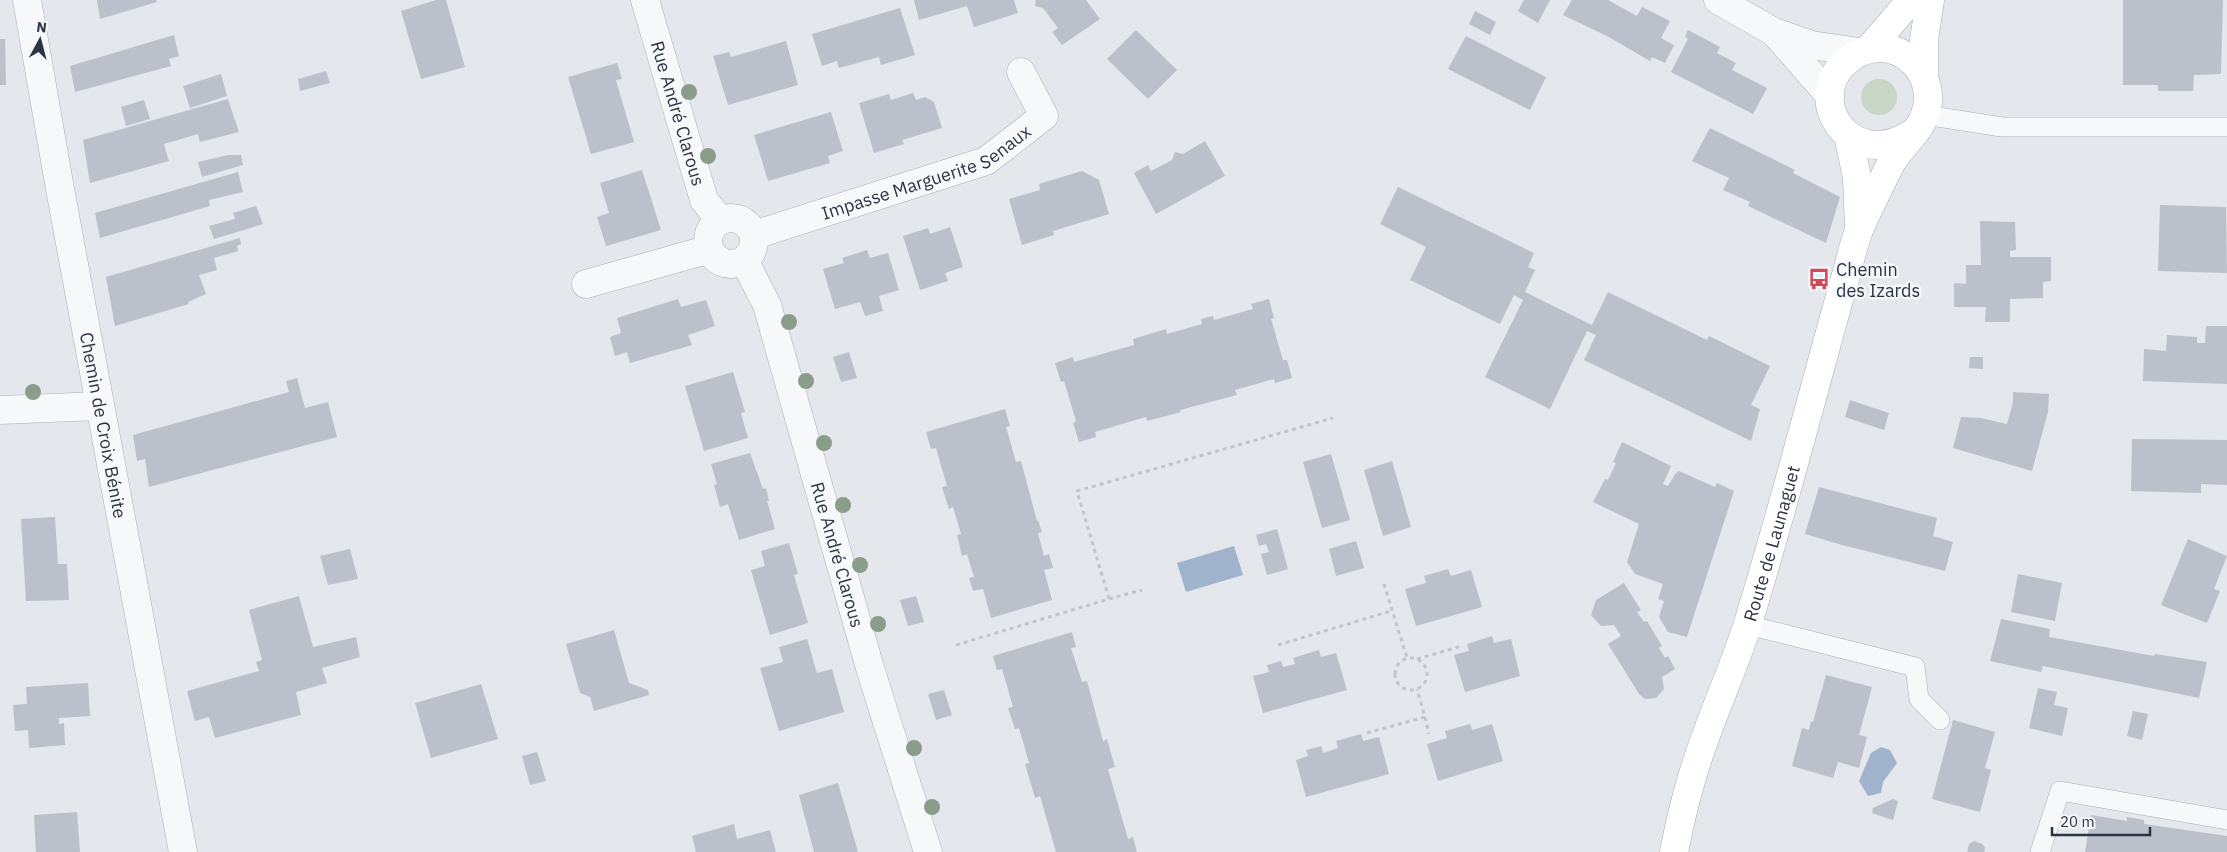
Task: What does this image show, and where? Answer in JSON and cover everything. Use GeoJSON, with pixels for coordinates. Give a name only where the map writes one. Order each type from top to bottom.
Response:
{"type":"FeatureCollection","features":[{"type":"Feature","properties":{"kind":"main road","name":"Route de Launaguet"},"geometry":{"type":"LineString","coordinates":[[1911,0],[1864,51],[1838,70],[1832,83],[1830,96],[1831,111],[1838,124],[1848,135],[1863,144],[1880,147],[1897,144],[1918,125]]}},
{"type":"Feature","properties":{"kind":"main road","name":"Route de Launaguet"},"geometry":{"type":"LineString","coordinates":[[1674,852],[1693,772],[1748,625],[1859,232],[1889,166],[1918,125],[1928,90],[1924,78],[1924,40],[1930,0]]}},
{"type":"Feature","properties":{"kind":"main road"},"geometry":{"type":"LineString","coordinates":[[1864,51],[1882,48],[1896,51],[1908,57],[1924,78]]}},
{"type":"Feature","properties":{"kind":"main road","name":"Route de Launaguet"},"geometry":{"type":"LineString","coordinates":[[1848,135],[1857,177],[1859,232]]}},
{"type":"Feature","properties":{"kind":"street","name":"Chemin de Croix Bénite"},"geometry":{"type":"LineString","coordinates":[[27,0],[183,852]]}},
{"type":"Feature","properties":{"kind":"street","name":"Rue André Clarous"},"geometry":{"type":"LineString","coordinates":[[645,0],[704,200],[720,220]]}},
{"type":"Feature","properties":{"kind":"street"},"geometry":{"type":"LineString","coordinates":[[1718,0],[1774,32],[1811,45],[1864,51]]}},
{"type":"Feature","properties":{"kind":"street"},"geometry":{"type":"LineString","coordinates":[[1774,32],[1830,96]]}},
{"type":"Feature","properties":{"kind":"street","name":"Impasse Marguerite Senaux"},"geometry":{"type":"LineString","coordinates":[[754,235],[986,161],[1044,116],[1021,72]]}},
{"type":"Feature","properties":{"kind":"street"},"geometry":{"type":"LineString","coordinates":[[732,217],[746,223],[754,235],[752,252],[744,260],[732,264],[717,259],[710,250],[709,236],[714,226],[720,220],[732,217]]}},
{"type":"Feature","properties":{"kind":"street"},"geometry":{"type":"LineString","coordinates":[[586,284],[710,250]]}},
{"type":"Feature","properties":{"kind":"street","name":"Rue André Clarous"},"geometry":{"type":"LineString","coordinates":[[744,260],[767,305],[870,668],[928,852]]}},
{"type":"Feature","properties":{"kind":"street"},"geometry":{"type":"LineString","coordinates":[[0,410],[100,406]]}},
{"type":"Feature","properties":{"kind":"lane"},"geometry":{"type":"LineString","coordinates":[[1918,125],[2227,127]]}},
{"type":"Feature","properties":{"kind":"lane"},"geometry":{"type":"LineString","coordinates":[[1748,625],[1915,667],[1919,699],[1940,720]]}},
{"type":"Feature","properties":{"kind":"lane"},"geometry":{"type":"LineString","coordinates":[[2040,852],[2060,791],[2227,820]]}},
{"type":"Feature","properties":{"kind":"path"},"geometry":{"type":"LineString","coordinates":[[1109,599],[1077,491],[1333,418]]}},
{"type":"Feature","properties":{"kind":"path"},"geometry":{"type":"LineString","coordinates":[[1384,584],[1391,612],[1407,658]]}},
{"type":"Feature","properties":{"kind":"path"},"geometry":{"type":"LineString","coordinates":[[956,645],[1142,590]]}},
{"type":"Feature","properties":{"kind":"path"},"geometry":{"type":"LineString","coordinates":[[1278,645],[1391,612]]}},
{"type":"Feature","properties":{"kind":"path"},"geometry":{"type":"LineString","coordinates":[[1417,659],[1424,665],[1427,677],[1417,689],[1405,689],[1396,680],[1397,667],[1407,658],[1417,659],[1462,646]]}},
{"type":"Feature","properties":{"kind":"path"},"geometry":{"type":"LineString","coordinates":[[1417,689],[1429,734]]}},
{"type":"Feature","properties":{"kind":"path"},"geometry":{"type":"LineString","coordinates":[[1367,733],[1425,717]]}},
{"type":"Feature","properties":{"kind":"green space"},"geometry":{"type":"Polygon","coordinates":[[[1879,79],[1886,80],[1892,84],[1896,90],[1896,104],[1892,110],[1886,114],[1879,115],[1872,114],[1866,110],[1862,104],[1861,97],[1862,90],[1866,84],[1872,80],[1879,79]]]}},
{"type":"Feature","properties":{"kind":"water"},"geometry":{"type":"Polygon","coordinates":[[[1234,546],[1243,575],[1186,592],[1177,563],[1234,546]]]}},
{"type":"Feature","properties":{"kind":"water"},"geometry":{"type":"Polygon","coordinates":[[[1881,747],[1890,750],[1897,763],[1883,782],[1881,793],[1868,796],[1859,781],[1871,753],[1881,747]]]}},
{"type":"Feature","properties":{"kind":"building"},"geometry":{"type":"Polygon","coordinates":[[[97,0],[156,0],[157,2],[100,19],[97,0]]]}},
{"type":"Feature","properties":{"kind":"building"},"geometry":{"type":"Polygon","coordinates":[[[436,0],[446,0],[465,67],[421,79],[401,11],[436,0]]]}},
{"type":"Feature","properties":{"kind":"building"},"geometry":{"type":"Polygon","coordinates":[[[914,0],[1014,0],[1018,13],[974,27],[967,6],[919,20],[914,0]]]}},
{"type":"Feature","properties":{"kind":"building"},"geometry":{"type":"Polygon","coordinates":[[[1036,0],[1086,0],[1100,19],[1062,45],[1052,32],[1058,28],[1043,8],[1035,6],[1036,0]]]}},
{"type":"Feature","properties":{"kind":"building"},"geometry":{"type":"Polygon","coordinates":[[[1524,0],[1550,0],[1538,23],[1518,11],[1524,0]]]}},
{"type":"Feature","properties":{"kind":"building"},"geometry":{"type":"Polygon","coordinates":[[[1572,0],[1608,0],[1637,16],[1642,7],[1670,21],[1661,38],[1674,45],[1665,63],[1652,57],[1650,61],[1607,36],[1563,15],[1572,0]]]}},
{"type":"Feature","properties":{"kind":"building"},"geometry":{"type":"Polygon","coordinates":[[[2123,0],[2223,0],[2221,74],[2194,75],[2193,91],[2158,91],[2158,85],[2123,85],[2123,0]]]}},
{"type":"Feature","properties":{"kind":"building"},"geometry":{"type":"Polygon","coordinates":[[[900,8],[915,55],[881,65],[879,57],[839,68],[837,61],[822,66],[812,34],[900,8]]]}},
{"type":"Feature","properties":{"kind":"building"},"geometry":{"type":"Polygon","coordinates":[[[1475,11],[1496,22],[1490,35],[1469,24],[1475,11]]]}},
{"type":"Feature","properties":{"kind":"building"},"geometry":{"type":"Polygon","coordinates":[[[1136,30],[1177,70],[1148,99],[1107,59],[1136,30]]]}},
{"type":"Feature","properties":{"kind":"building"},"geometry":{"type":"Polygon","coordinates":[[[1688,30],[1720,47],[1717,53],[1736,63],[1732,70],[1767,88],[1753,114],[1671,72],[1688,39],[1685,37],[1688,30]]]}},
{"type":"Feature","properties":{"kind":"building"},"geometry":{"type":"Polygon","coordinates":[[[174,35],[179,56],[169,59],[171,66],[75,92],[70,66],[174,35]]]}},
{"type":"Feature","properties":{"kind":"building"},"geometry":{"type":"Polygon","coordinates":[[[1466,36],[1546,77],[1530,110],[1448,69],[1466,36]]]}},
{"type":"Feature","properties":{"kind":"building"},"geometry":{"type":"Polygon","coordinates":[[[0,39],[5,39],[6,85],[0,85],[0,39]]]}},
{"type":"Feature","properties":{"kind":"building"},"geometry":{"type":"Polygon","coordinates":[[[786,41],[798,85],[728,105],[713,56],[729,52],[731,57],[786,41]]]}},
{"type":"Feature","properties":{"kind":"building"},"geometry":{"type":"Polygon","coordinates":[[[617,63],[622,79],[616,80],[634,142],[591,154],[568,77],[617,63]]]}},
{"type":"Feature","properties":{"kind":"building"},"geometry":{"type":"Polygon","coordinates":[[[326,71],[330,83],[300,91],[298,79],[326,71]]]}},
{"type":"Feature","properties":{"kind":"building"},"geometry":{"type":"Polygon","coordinates":[[[221,74],[227,96],[190,108],[183,86],[221,74]]]}},
{"type":"Feature","properties":{"kind":"building"},"geometry":{"type":"Polygon","coordinates":[[[913,93],[916,100],[925,97],[934,102],[942,128],[902,140],[904,144],[874,153],[859,103],[889,94],[891,100],[913,93]]]}},
{"type":"Feature","properties":{"kind":"building"},"geometry":{"type":"Polygon","coordinates":[[[228,99],[239,132],[200,142],[198,134],[164,144],[169,161],[90,183],[83,140],[228,99]]]}},
{"type":"Feature","properties":{"kind":"building"},"geometry":{"type":"Polygon","coordinates":[[[144,100],[150,119],[126,126],[121,107],[144,100]]]}},
{"type":"Feature","properties":{"kind":"building"},"geometry":{"type":"Polygon","coordinates":[[[831,112],[843,151],[828,156],[830,163],[768,181],[754,135],[831,112]]]}},
{"type":"Feature","properties":{"kind":"building"},"geometry":{"type":"Polygon","coordinates":[[[1710,128],[1795,170],[1793,173],[1840,197],[1826,243],[1748,206],[1750,202],[1723,190],[1729,178],[1692,161],[1710,128]]]}},
{"type":"Feature","properties":{"kind":"building"},"geometry":{"type":"Polygon","coordinates":[[[1205,141],[1225,176],[1156,214],[1134,173],[1148,165],[1151,171],[1172,160],[1175,152],[1183,154],[1205,141]]]}},
{"type":"Feature","properties":{"kind":"building"},"geometry":{"type":"Polygon","coordinates":[[[228,155],[241,155],[243,165],[202,177],[198,162],[228,155]]]}},
{"type":"Feature","properties":{"kind":"building"},"geometry":{"type":"Polygon","coordinates":[[[642,170],[661,230],[606,246],[597,217],[609,213],[600,183],[642,170]]]}},
{"type":"Feature","properties":{"kind":"building"},"geometry":{"type":"Polygon","coordinates":[[[1082,171],[1099,180],[1109,214],[1053,231],[1054,235],[1022,245],[1009,199],[1040,190],[1039,184],[1082,171]]]}},
{"type":"Feature","properties":{"kind":"building"},"geometry":{"type":"Polygon","coordinates":[[[238,172],[243,192],[209,200],[210,206],[100,238],[95,213],[238,172]]]}},
{"type":"Feature","properties":{"kind":"building"},"geometry":{"type":"Polygon","coordinates":[[[1398,187],[1534,253],[1528,267],[1535,270],[1525,292],[1592,325],[1608,292],[1707,340],[1709,336],[1770,366],[1751,405],[1760,409],[1751,441],[1584,360],[1596,335],[1587,331],[1550,409],[1485,377],[1523,300],[1514,295],[1500,324],[1410,280],[1426,247],[1380,224],[1398,187]]]}},
{"type":"Feature","properties":{"kind":"building"},"geometry":{"type":"Polygon","coordinates":[[[2160,205],[2226,207],[2227,273],[2158,271],[2160,205]]]}},
{"type":"Feature","properties":{"kind":"building"},"geometry":{"type":"Polygon","coordinates":[[[256,206],[263,224],[214,239],[209,226],[235,219],[233,213],[256,206]]]}},
{"type":"Feature","properties":{"kind":"building"},"geometry":{"type":"Polygon","coordinates":[[[1980,221],[2015,222],[2016,250],[2010,251],[2010,257],[2051,257],[2051,281],[2043,282],[2043,298],[2010,299],[2010,322],[1985,322],[1986,307],[1954,307],[1954,283],[1966,284],[1966,265],[1981,265],[1980,221]]]}},
{"type":"Feature","properties":{"kind":"building"},"geometry":{"type":"Polygon","coordinates":[[[950,227],[963,267],[945,273],[948,281],[920,290],[903,236],[928,228],[930,234],[950,227]]]}},
{"type":"Feature","properties":{"kind":"building"},"geometry":{"type":"Polygon","coordinates":[[[240,238],[241,244],[237,246],[238,251],[214,258],[217,270],[199,275],[206,294],[188,302],[189,304],[115,326],[106,277],[240,238]]]}},
{"type":"Feature","properties":{"kind":"building"},"geometry":{"type":"Polygon","coordinates":[[[867,250],[870,258],[888,253],[899,290],[879,296],[883,311],[865,316],[860,302],[835,309],[823,269],[844,263],[842,258],[867,250]]]}},
{"type":"Feature","properties":{"kind":"building"},"geometry":{"type":"Polygon","coordinates":[[[678,299],[681,307],[706,300],[715,326],[688,335],[692,345],[630,363],[627,352],[615,356],[610,337],[621,333],[617,318],[678,299]]]}},
{"type":"Feature","properties":{"kind":"building"},"geometry":{"type":"Polygon","coordinates":[[[1269,299],[1274,318],[1271,319],[1283,360],[1287,360],[1292,378],[1275,383],[1274,379],[1235,390],[1237,395],[1180,410],[1181,412],[1147,421],[1146,417],[1095,432],[1096,437],[1079,442],[1073,423],[1076,421],[1064,381],[1061,382],[1055,363],[1073,357],[1074,362],[1134,345],[1133,339],[1166,329],[1167,334],[1202,324],[1201,319],[1213,316],[1214,320],[1253,309],[1251,304],[1269,299]]]}},
{"type":"Feature","properties":{"kind":"building"},"geometry":{"type":"Polygon","coordinates":[[[2206,326],[2227,326],[2227,384],[2143,381],[2144,349],[2166,351],[2167,335],[2197,337],[2197,343],[2205,343],[2206,326]]]}},
{"type":"Feature","properties":{"kind":"building"},"geometry":{"type":"Polygon","coordinates":[[[849,352],[857,378],[841,382],[833,357],[849,352]]]}},
{"type":"Feature","properties":{"kind":"building"},"geometry":{"type":"Polygon","coordinates":[[[1970,357],[1983,357],[1983,369],[1969,368],[1970,357]]]}},
{"type":"Feature","properties":{"kind":"building"},"geometry":{"type":"Polygon","coordinates":[[[733,372],[745,412],[741,413],[748,438],[704,451],[685,386],[733,372]]]}},
{"type":"Feature","properties":{"kind":"building"},"geometry":{"type":"Polygon","coordinates":[[[297,378],[305,408],[328,402],[337,437],[149,487],[145,459],[137,461],[133,435],[289,392],[286,381],[297,378]]]}},
{"type":"Feature","properties":{"kind":"building"},"geometry":{"type":"Polygon","coordinates":[[[2013,392],[2049,394],[2048,412],[2032,471],[1953,448],[1961,417],[1981,418],[2007,424],[2013,402],[2013,392]]]}},
{"type":"Feature","properties":{"kind":"building"},"geometry":{"type":"Polygon","coordinates":[[[1850,400],[1889,413],[1884,430],[1845,417],[1850,400]]]}},
{"type":"Feature","properties":{"kind":"building"},"geometry":{"type":"Polygon","coordinates":[[[1005,409],[1010,426],[1006,427],[1016,462],[1021,461],[1037,521],[1042,532],[1038,533],[1044,556],[1049,554],[1053,568],[1044,570],[1052,600],[991,618],[983,589],[973,591],[969,578],[974,577],[967,554],[962,556],[957,535],[961,534],[953,507],[949,509],[942,487],[947,486],[936,448],[931,449],[926,432],[1005,409]]]}},
{"type":"Feature","properties":{"kind":"building"},"geometry":{"type":"Polygon","coordinates":[[[2132,439],[2227,440],[2227,485],[2201,484],[2201,493],[2131,491],[2132,439]]]}},
{"type":"Feature","properties":{"kind":"building"},"geometry":{"type":"Polygon","coordinates":[[[1622,442],[1671,466],[1663,484],[1668,486],[1679,471],[1715,487],[1717,483],[1734,491],[1687,637],[1668,632],[1659,617],[1664,601],[1658,599],[1663,584],[1635,574],[1627,562],[1639,524],[1593,502],[1605,479],[1608,480],[1616,463],[1613,462],[1622,442]]]}},
{"type":"Feature","properties":{"kind":"building"},"geometry":{"type":"Polygon","coordinates":[[[750,453],[763,489],[766,488],[769,501],[767,501],[775,529],[739,540],[728,504],[720,507],[714,485],[717,484],[711,464],[750,453]]]}},
{"type":"Feature","properties":{"kind":"building"},"geometry":{"type":"Polygon","coordinates":[[[1331,454],[1350,520],[1322,528],[1303,462],[1331,454]]]}},
{"type":"Feature","properties":{"kind":"building"},"geometry":{"type":"Polygon","coordinates":[[[1392,461],[1411,527],[1383,536],[1364,470],[1392,461]]]}},
{"type":"Feature","properties":{"kind":"building"},"geometry":{"type":"Polygon","coordinates":[[[1819,487],[1937,518],[1933,536],[1953,542],[1945,571],[1805,534],[1819,487]]]}},
{"type":"Feature","properties":{"kind":"building"},"geometry":{"type":"Polygon","coordinates":[[[55,517],[58,564],[67,564],[69,600],[26,601],[21,519],[55,517]]]}},
{"type":"Feature","properties":{"kind":"building"},"geometry":{"type":"Polygon","coordinates":[[[1277,529],[1288,569],[1267,575],[1261,554],[1269,552],[1266,544],[1259,546],[1256,535],[1277,529]]]}},
{"type":"Feature","properties":{"kind":"building"},"geometry":{"type":"Polygon","coordinates":[[[2188,539],[2227,556],[2214,589],[2220,591],[2207,623],[2161,605],[2188,539]]]}},
{"type":"Feature","properties":{"kind":"building"},"geometry":{"type":"Polygon","coordinates":[[[1356,541],[1364,568],[1336,576],[1329,549],[1356,541]]]}},
{"type":"Feature","properties":{"kind":"building"},"geometry":{"type":"Polygon","coordinates":[[[789,543],[798,574],[794,575],[808,623],[770,635],[751,570],[765,566],[761,551],[789,543]]]}},
{"type":"Feature","properties":{"kind":"building"},"geometry":{"type":"Polygon","coordinates":[[[350,549],[358,579],[328,585],[320,556],[350,549]]]}},
{"type":"Feature","properties":{"kind":"building"},"geometry":{"type":"Polygon","coordinates":[[[1448,569],[1451,576],[1471,570],[1482,607],[1416,626],[1405,589],[1426,583],[1424,576],[1448,569]]]}},
{"type":"Feature","properties":{"kind":"building"},"geometry":{"type":"Polygon","coordinates":[[[2018,574],[2062,583],[2055,621],[2011,612],[2018,574]]]}},
{"type":"Feature","properties":{"kind":"building"},"geometry":{"type":"Polygon","coordinates":[[[1624,583],[1641,610],[1637,612],[1644,622],[1647,621],[1662,646],[1659,648],[1665,658],[1668,656],[1675,669],[1662,677],[1664,689],[1656,698],[1645,699],[1639,694],[1608,644],[1621,636],[1614,625],[1601,626],[1591,615],[1596,600],[1624,583]]]}},
{"type":"Feature","properties":{"kind":"building"},"geometry":{"type":"Polygon","coordinates":[[[299,596],[313,647],[356,637],[360,657],[322,668],[327,683],[296,692],[301,715],[215,738],[209,717],[195,721],[187,691],[259,671],[256,662],[262,660],[249,610],[299,596]]]}},
{"type":"Feature","properties":{"kind":"building"},"geometry":{"type":"Polygon","coordinates":[[[916,596],[924,622],[908,626],[900,600],[916,596]]]}},
{"type":"Feature","properties":{"kind":"building"},"geometry":{"type":"Polygon","coordinates":[[[2001,619],[2050,629],[2049,637],[2154,656],[2155,654],[2207,662],[2199,698],[2043,666],[2041,672],[1990,661],[2001,619]]]}},
{"type":"Feature","properties":{"kind":"building"},"geometry":{"type":"Polygon","coordinates":[[[614,630],[629,683],[648,690],[649,695],[594,711],[590,697],[580,693],[566,644],[614,630]]]}},
{"type":"Feature","properties":{"kind":"building"},"geometry":{"type":"Polygon","coordinates":[[[1072,632],[1076,647],[1071,648],[1082,682],[1087,681],[1103,741],[1107,739],[1115,767],[1108,769],[1128,839],[1133,837],[1137,852],[1056,852],[1040,796],[1035,798],[1025,764],[1029,763],[1019,728],[1015,729],[1008,708],[1013,707],[1002,669],[997,670],[993,656],[1072,632]]]}},
{"type":"Feature","properties":{"kind":"building"},"geometry":{"type":"Polygon","coordinates":[[[1492,636],[1494,643],[1511,639],[1520,676],[1465,692],[1454,655],[1469,651],[1467,644],[1492,636]]]}},
{"type":"Feature","properties":{"kind":"building"},"geometry":{"type":"Polygon","coordinates":[[[807,639],[817,673],[832,669],[844,712],[779,731],[760,668],[783,662],[779,647],[807,639]]]}},
{"type":"Feature","properties":{"kind":"building"},"geometry":{"type":"Polygon","coordinates":[[[1319,650],[1321,657],[1336,653],[1347,690],[1263,713],[1253,676],[1269,672],[1267,665],[1281,661],[1283,667],[1295,664],[1293,658],[1319,650]]]}},
{"type":"Feature","properties":{"kind":"building"},"geometry":{"type":"Polygon","coordinates":[[[1826,675],[1872,687],[1859,735],[1867,737],[1859,768],[1838,762],[1833,778],[1792,766],[1802,728],[1809,730],[1811,721],[1813,722],[1826,675]]]}},
{"type":"Feature","properties":{"kind":"building"},"geometry":{"type":"Polygon","coordinates":[[[88,683],[90,716],[59,718],[59,724],[64,723],[65,745],[29,748],[28,730],[15,731],[13,705],[27,704],[26,687],[88,683]]]}},
{"type":"Feature","properties":{"kind":"building"},"geometry":{"type":"Polygon","coordinates":[[[481,684],[498,739],[431,758],[415,703],[481,684]]]}},
{"type":"Feature","properties":{"kind":"building"},"geometry":{"type":"Polygon","coordinates":[[[2038,688],[2057,692],[2054,705],[2068,708],[2062,736],[2029,728],[2038,688]]]}},
{"type":"Feature","properties":{"kind":"building"},"geometry":{"type":"Polygon","coordinates":[[[944,690],[952,715],[936,720],[928,694],[944,690]]]}},
{"type":"Feature","properties":{"kind":"building"},"geometry":{"type":"Polygon","coordinates":[[[2133,711],[2148,714],[2142,740],[2127,736],[2133,711]]]}},
{"type":"Feature","properties":{"kind":"building"},"geometry":{"type":"Polygon","coordinates":[[[1953,720],[1995,732],[1985,768],[1991,770],[1980,812],[1932,799],[1953,720]]]}},
{"type":"Feature","properties":{"kind":"building"},"geometry":{"type":"Polygon","coordinates":[[[1470,724],[1472,730],[1492,724],[1503,761],[1438,781],[1427,744],[1447,738],[1445,731],[1470,724]]]}},
{"type":"Feature","properties":{"kind":"building"},"geometry":{"type":"Polygon","coordinates":[[[1361,734],[1363,741],[1379,737],[1389,774],[1306,797],[1296,760],[1308,756],[1306,750],[1321,746],[1323,753],[1338,748],[1336,741],[1361,734]]]}},
{"type":"Feature","properties":{"kind":"building"},"geometry":{"type":"Polygon","coordinates":[[[537,752],[546,781],[530,785],[522,756],[537,752]]]}},
{"type":"Feature","properties":{"kind":"building"},"geometry":{"type":"Polygon","coordinates":[[[838,783],[858,852],[814,852],[799,795],[838,783]]]}},
{"type":"Feature","properties":{"kind":"building"},"geometry":{"type":"Polygon","coordinates":[[[1893,799],[1898,801],[1893,820],[1872,813],[1873,808],[1893,799]]]}},
{"type":"Feature","properties":{"kind":"building"},"geometry":{"type":"Polygon","coordinates":[[[77,812],[80,852],[36,852],[34,815],[77,812]]]}},
{"type":"Feature","properties":{"kind":"building"},"geometry":{"type":"Polygon","coordinates":[[[2091,815],[2127,821],[2127,817],[2144,820],[2144,824],[2227,836],[2227,852],[2085,852],[2091,815]]]}},
{"type":"Feature","properties":{"kind":"building"},"geometry":{"type":"Polygon","coordinates":[[[734,824],[737,839],[770,830],[776,852],[696,852],[692,836],[734,824]]]}},
{"type":"Feature","properties":{"kind":"building"},"geometry":{"type":"Polygon","coordinates":[[[1974,841],[1982,844],[1985,848],[1984,852],[1967,852],[1969,844],[1974,841]]]}},
{"type":"Feature","properties":{"kind":"place","name":"Chemin des Izards"},"geometry":{"type":"Point","coordinates":[1819,279]}}]}
